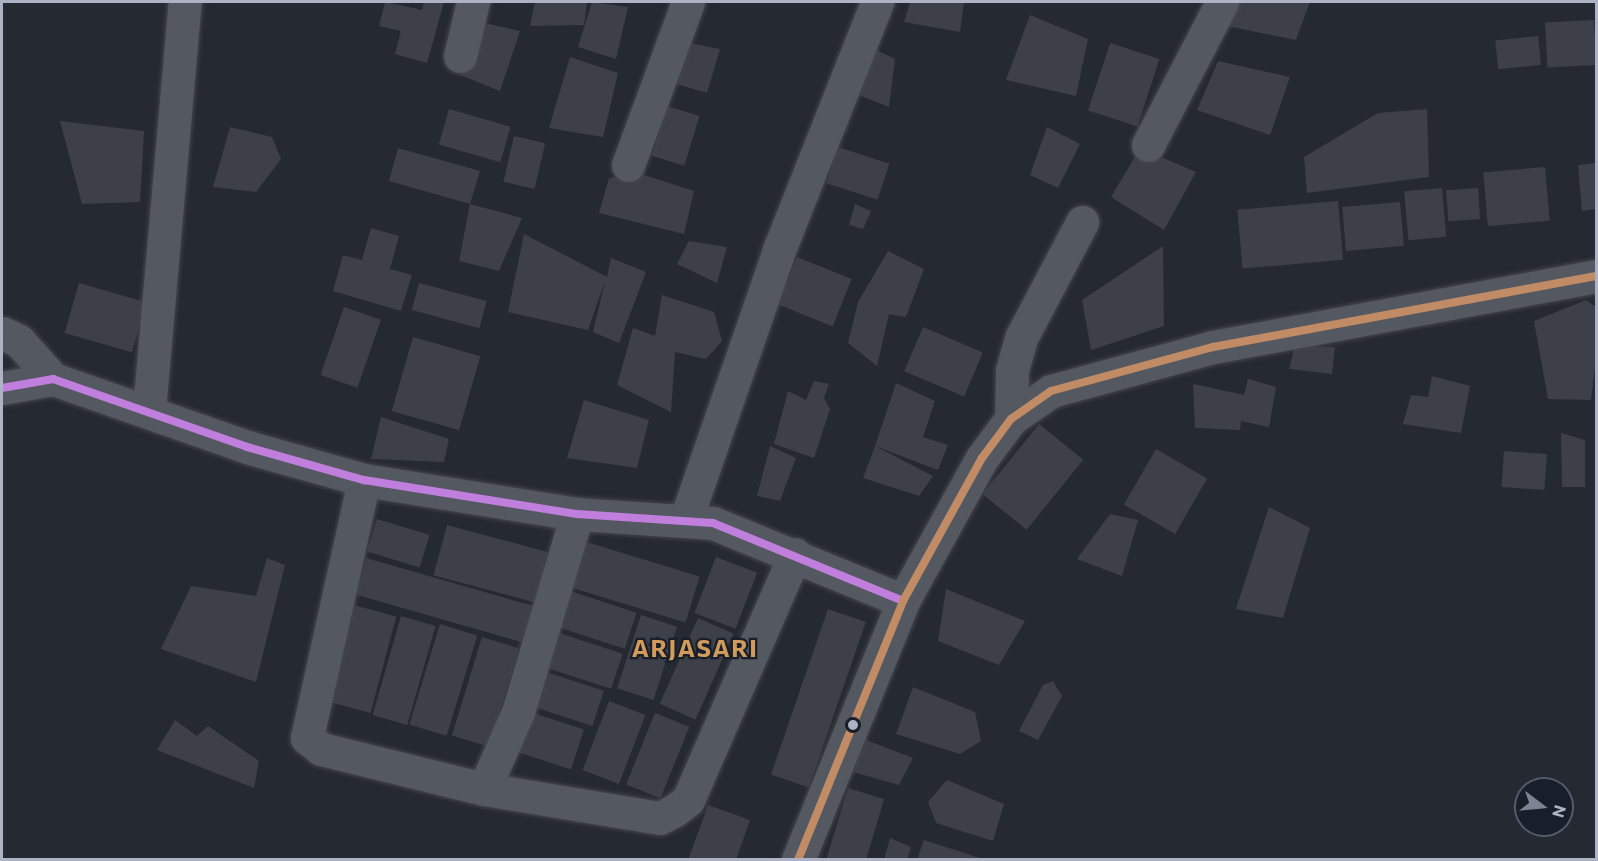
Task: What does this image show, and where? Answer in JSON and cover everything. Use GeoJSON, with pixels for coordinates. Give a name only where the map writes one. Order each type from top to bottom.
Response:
{"type":"FeatureCollection","features":[{"type":"Feature","properties":{"kind":"street"},"geometry":{"type":"LineString","coordinates":[[149,410],[184,2]]}},
{"type":"Feature","properties":{"kind":"street"},"geometry":{"type":"LineString","coordinates":[[460,56],[473,2]]}},
{"type":"Feature","properties":{"kind":"street"},"geometry":{"type":"LineString","coordinates":[[628,165],[688,2]]}},
{"type":"Feature","properties":{"kind":"street"},"geometry":{"type":"LineString","coordinates":[[686,519],[779,250],[877,2]]}},
{"type":"Feature","properties":{"kind":"street"},"geometry":{"type":"LineString","coordinates":[[1148,145],[1222,2]]}},
{"type":"Feature","properties":{"kind":"street"},"geometry":{"type":"LineString","coordinates":[[1011,419],[1012,370],[1022,336],[1082,222]]}},
{"type":"Feature","properties":{"kind":"street"},"geometry":{"type":"LineString","coordinates":[[798,860],[903,601],[982,458],[1011,419],[1051,391],[1213,347],[1596,276]]}},
{"type":"Feature","properties":{"kind":"street"},"geometry":{"type":"LineString","coordinates":[[2,333],[19,341],[53,379]]}},
{"type":"Feature","properties":{"kind":"street"},"geometry":{"type":"LineString","coordinates":[[2,388],[53,379],[149,410],[247,447],[364,480],[577,514],[686,519],[713,524],[795,554],[903,601]]}},
{"type":"Feature","properties":{"kind":"street"},"geometry":{"type":"LineString","coordinates":[[364,480],[307,738],[321,749],[484,789],[660,818],[675,810],[688,800],[795,554]]}},
{"type":"Feature","properties":{"kind":"street"},"geometry":{"type":"LineString","coordinates":[[484,789],[518,711],[577,514]]}},
{"type":"Feature","properties":{"kind":"building"},"geometry":{"type":"Polygon","coordinates":[[[385,2],[422,10],[424,2],[444,2],[427,63],[395,54],[401,31],[379,26],[385,2]]]}},
{"type":"Feature","properties":{"kind":"building"},"geometry":{"type":"Polygon","coordinates":[[[535,2],[587,2],[584,25],[530,26],[535,2]]]}},
{"type":"Feature","properties":{"kind":"building"},"geometry":{"type":"Polygon","coordinates":[[[592,2],[628,7],[616,59],[578,47],[592,2]]]}},
{"type":"Feature","properties":{"kind":"building"},"geometry":{"type":"Polygon","coordinates":[[[910,2],[964,2],[960,32],[904,22],[910,2]]]}},
{"type":"Feature","properties":{"kind":"building"},"geometry":{"type":"Polygon","coordinates":[[[1237,2],[1310,2],[1296,40],[1227,26],[1237,2]]]}},
{"type":"Feature","properties":{"kind":"building"},"geometry":{"type":"Polygon","coordinates":[[[1030,15],[1088,39],[1076,96],[1006,80],[1030,15]]]}},
{"type":"Feature","properties":{"kind":"building"},"geometry":{"type":"Polygon","coordinates":[[[1594,20],[1596,65],[1547,68],[1545,23],[1594,20]]]}},
{"type":"Feature","properties":{"kind":"building"},"geometry":{"type":"Polygon","coordinates":[[[476,21],[520,31],[500,91],[460,75],[476,21]]]}},
{"type":"Feature","properties":{"kind":"building"},"geometry":{"type":"Polygon","coordinates":[[[1538,36],[1541,65],[1498,69],[1495,40],[1538,36]]]}},
{"type":"Feature","properties":{"kind":"building"},"geometry":{"type":"Polygon","coordinates":[[[690,43],[720,49],[707,93],[670,82],[690,43]]]}},
{"type":"Feature","properties":{"kind":"building"},"geometry":{"type":"Polygon","coordinates":[[[1110,43],[1159,59],[1138,127],[1088,111],[1110,43]]]}},
{"type":"Feature","properties":{"kind":"building"},"geometry":{"type":"Polygon","coordinates":[[[872,48],[895,59],[889,107],[856,94],[872,48]]]}},
{"type":"Feature","properties":{"kind":"building"},"geometry":{"type":"Polygon","coordinates":[[[570,57],[618,73],[603,137],[549,128],[570,57]]]}},
{"type":"Feature","properties":{"kind":"building"},"geometry":{"type":"Polygon","coordinates":[[[1218,61],[1290,77],[1270,135],[1197,110],[1218,61]]]}},
{"type":"Feature","properties":{"kind":"building"},"geometry":{"type":"Polygon","coordinates":[[[667,106],[700,116],[684,166],[652,156],[667,106]]]}},
{"type":"Feature","properties":{"kind":"building"},"geometry":{"type":"Polygon","coordinates":[[[449,109],[511,127],[500,162],[439,145],[449,109]]]}},
{"type":"Feature","properties":{"kind":"building"},"geometry":{"type":"Polygon","coordinates":[[[1427,109],[1429,177],[1307,193],[1304,157],[1378,113],[1427,109]]]}},
{"type":"Feature","properties":{"kind":"building"},"geometry":{"type":"Polygon","coordinates":[[[60,121],[144,131],[140,202],[82,204],[60,121]]]}},
{"type":"Feature","properties":{"kind":"building"},"geometry":{"type":"Polygon","coordinates":[[[230,127],[272,137],[281,159],[256,192],[213,187],[230,127]]]}},
{"type":"Feature","properties":{"kind":"building"},"geometry":{"type":"Polygon","coordinates":[[[1047,127],[1080,144],[1058,188],[1030,175],[1047,127]]]}},
{"type":"Feature","properties":{"kind":"building"},"geometry":{"type":"Polygon","coordinates":[[[514,136],[545,143],[535,189],[503,182],[514,136]]]}},
{"type":"Feature","properties":{"kind":"building"},"geometry":{"type":"Polygon","coordinates":[[[838,147],[889,164],[878,200],[826,183],[838,147]]]}},
{"type":"Feature","properties":{"kind":"building"},"geometry":{"type":"Polygon","coordinates":[[[398,148],[480,171],[470,204],[389,181],[398,148]]]}},
{"type":"Feature","properties":{"kind":"building"},"geometry":{"type":"Polygon","coordinates":[[[1140,148],[1196,172],[1164,230],[1111,197],[1140,148]]]}},
{"type":"Feature","properties":{"kind":"building"},"geometry":{"type":"Polygon","coordinates":[[[1596,163],[1596,209],[1582,211],[1578,165],[1596,163]]]}},
{"type":"Feature","properties":{"kind":"building"},"geometry":{"type":"Polygon","coordinates":[[[1545,167],[1550,221],[1488,226],[1483,172],[1545,167]]]}},
{"type":"Feature","properties":{"kind":"building"},"geometry":{"type":"Polygon","coordinates":[[[644,175],[694,191],[684,234],[599,213],[609,178],[644,175]]]}},
{"type":"Feature","properties":{"kind":"building"},"geometry":{"type":"Polygon","coordinates":[[[1442,188],[1446,237],[1408,240],[1404,191],[1442,188]]]}},
{"type":"Feature","properties":{"kind":"building"},"geometry":{"type":"Polygon","coordinates":[[[1478,188],[1480,219],[1448,221],[1446,190],[1478,188]]]}},
{"type":"Feature","properties":{"kind":"building"},"geometry":{"type":"Polygon","coordinates":[[[1338,201],[1343,260],[1243,269],[1237,210],[1338,201]]]}},
{"type":"Feature","properties":{"kind":"building"},"geometry":{"type":"Polygon","coordinates":[[[1400,202],[1404,246],[1346,251],[1342,207],[1400,202]]]}},
{"type":"Feature","properties":{"kind":"building"},"geometry":{"type":"Polygon","coordinates":[[[470,204],[522,218],[499,271],[459,261],[470,204]]]}},
{"type":"Feature","properties":{"kind":"building"},"geometry":{"type":"Polygon","coordinates":[[[855,204],[871,211],[863,229],[849,225],[855,204]]]}},
{"type":"Feature","properties":{"kind":"building"},"geometry":{"type":"Polygon","coordinates":[[[371,228],[399,236],[390,269],[412,275],[401,311],[333,291],[343,255],[362,260],[371,228]]]}},
{"type":"Feature","properties":{"kind":"building"},"geometry":{"type":"Polygon","coordinates":[[[524,234],[607,277],[611,258],[646,272],[619,343],[593,332],[605,281],[588,330],[508,312],[524,234]]]}},
{"type":"Feature","properties":{"kind":"building"},"geometry":{"type":"Polygon","coordinates":[[[689,241],[727,247],[717,283],[677,264],[689,241]]]}},
{"type":"Feature","properties":{"kind":"building"},"geometry":{"type":"Polygon","coordinates":[[[1163,246],[1164,326],[1091,350],[1082,300],[1163,246]]]}},
{"type":"Feature","properties":{"kind":"building"},"geometry":{"type":"Polygon","coordinates":[[[888,251],[924,269],[906,317],[889,314],[877,366],[848,343],[858,302],[888,251]]]}},
{"type":"Feature","properties":{"kind":"building"},"geometry":{"type":"Polygon","coordinates":[[[797,257],[852,279],[833,326],[778,304],[797,257]]]}},
{"type":"Feature","properties":{"kind":"building"},"geometry":{"type":"Polygon","coordinates":[[[79,283],[146,302],[132,352],[65,333],[79,283]]]}},
{"type":"Feature","properties":{"kind":"building"},"geometry":{"type":"Polygon","coordinates":[[[419,283],[487,301],[479,328],[412,310],[419,283]]]}},
{"type":"Feature","properties":{"kind":"building"},"geometry":{"type":"Polygon","coordinates":[[[662,295],[714,312],[722,341],[706,359],[675,352],[671,412],[617,385],[633,328],[655,336],[662,295]]]}},
{"type":"Feature","properties":{"kind":"building"},"geometry":{"type":"Polygon","coordinates":[[[1586,300],[1596,307],[1596,358],[1591,400],[1548,399],[1534,321],[1586,300]]]}},
{"type":"Feature","properties":{"kind":"building"},"geometry":{"type":"Polygon","coordinates":[[[344,307],[381,320],[357,388],[321,375],[344,307]]]}},
{"type":"Feature","properties":{"kind":"building"},"geometry":{"type":"Polygon","coordinates":[[[923,327],[983,352],[964,397],[904,371],[923,327]]]}},
{"type":"Feature","properties":{"kind":"building"},"geometry":{"type":"Polygon","coordinates":[[[413,337],[480,356],[459,430],[392,411],[413,337]]]}},
{"type":"Feature","properties":{"kind":"building"},"geometry":{"type":"Polygon","coordinates":[[[1295,346],[1335,347],[1332,374],[1289,369],[1295,346]]]}},
{"type":"Feature","properties":{"kind":"building"},"geometry":{"type":"Polygon","coordinates":[[[1432,376],[1470,386],[1461,433],[1403,424],[1411,395],[1428,397],[1432,376]]]}},
{"type":"Feature","properties":{"kind":"building"},"geometry":{"type":"Polygon","coordinates":[[[1248,379],[1276,387],[1269,427],[1241,421],[1240,430],[1195,428],[1193,384],[1244,395],[1248,379]]]}},
{"type":"Feature","properties":{"kind":"building"},"geometry":{"type":"Polygon","coordinates":[[[814,381],[829,384],[824,398],[830,409],[814,458],[774,444],[788,391],[806,400],[814,381]]]}},
{"type":"Feature","properties":{"kind":"building"},"geometry":{"type":"Polygon","coordinates":[[[896,383],[935,401],[923,437],[948,445],[938,470],[875,446],[896,383]]]}},
{"type":"Feature","properties":{"kind":"building"},"geometry":{"type":"Polygon","coordinates":[[[584,400],[649,420],[637,468],[567,458],[584,400]]]}},
{"type":"Feature","properties":{"kind":"building"},"geometry":{"type":"Polygon","coordinates":[[[381,417],[449,439],[444,462],[371,459],[381,417]]]}},
{"type":"Feature","properties":{"kind":"building"},"geometry":{"type":"Polygon","coordinates":[[[1039,424],[1083,460],[1027,530],[982,494],[1039,424]]]}},
{"type":"Feature","properties":{"kind":"building"},"geometry":{"type":"Polygon","coordinates":[[[1561,433],[1585,440],[1585,487],[1562,487],[1561,433]]]}},
{"type":"Feature","properties":{"kind":"building"},"geometry":{"type":"Polygon","coordinates":[[[770,446],[796,458],[780,501],[757,496],[770,446]]]}},
{"type":"Feature","properties":{"kind":"building"},"geometry":{"type":"Polygon","coordinates":[[[875,446],[933,476],[919,496],[863,478],[875,446]]]}},
{"type":"Feature","properties":{"kind":"building"},"geometry":{"type":"Polygon","coordinates":[[[1156,449],[1207,478],[1175,534],[1124,504],[1156,449]]]}},
{"type":"Feature","properties":{"kind":"building"},"geometry":{"type":"Polygon","coordinates":[[[1504,451],[1547,454],[1544,490],[1501,487],[1504,451]]]}},
{"type":"Feature","properties":{"kind":"building"},"geometry":{"type":"Polygon","coordinates":[[[1269,507],[1310,528],[1283,618],[1236,609],[1269,507]]]}},
{"type":"Feature","properties":{"kind":"building"},"geometry":{"type":"Polygon","coordinates":[[[1110,514],[1138,520],[1122,576],[1077,559],[1110,514]]]}},
{"type":"Feature","properties":{"kind":"building"},"geometry":{"type":"Polygon","coordinates":[[[377,519],[430,535],[420,568],[367,552],[377,519]]]}},
{"type":"Feature","properties":{"kind":"building"},"geometry":{"type":"Polygon","coordinates":[[[447,525],[550,553],[537,603],[434,575],[447,525]]]}},
{"type":"Feature","properties":{"kind":"building"},"geometry":{"type":"Polygon","coordinates":[[[580,540],[700,577],[686,622],[566,586],[580,540]]]}},
{"type":"Feature","properties":{"kind":"building"},"geometry":{"type":"Polygon","coordinates":[[[716,557],[757,573],[736,629],[694,613],[716,557]]]}},
{"type":"Feature","properties":{"kind":"building"},"geometry":{"type":"Polygon","coordinates":[[[267,558],[285,565],[256,682],[161,649],[191,586],[256,596],[267,558]]]}},
{"type":"Feature","properties":{"kind":"building"},"geometry":{"type":"Polygon","coordinates":[[[366,558],[535,607],[525,643],[356,595],[366,558]]]}},
{"type":"Feature","properties":{"kind":"building"},"geometry":{"type":"Polygon","coordinates":[[[946,589],[1025,621],[999,665],[938,641],[946,589]]]}},
{"type":"Feature","properties":{"kind":"building"},"geometry":{"type":"Polygon","coordinates":[[[570,591],[637,613],[625,649],[558,627],[570,591]]]}},
{"type":"Feature","properties":{"kind":"building"},"geometry":{"type":"Polygon","coordinates":[[[350,604],[396,616],[370,713],[324,701],[350,604]]]}},
{"type":"Feature","properties":{"kind":"building"},"geometry":{"type":"Polygon","coordinates":[[[828,609],[866,622],[809,787],[771,774],[828,609]]]}},
{"type":"Feature","properties":{"kind":"building"},"geometry":{"type":"Polygon","coordinates":[[[641,615],[677,627],[653,700],[617,688],[641,615]]]}},
{"type":"Feature","properties":{"kind":"building"},"geometry":{"type":"Polygon","coordinates":[[[401,616],[436,626],[407,725],[373,715],[401,616]]]}},
{"type":"Feature","properties":{"kind":"building"},"geometry":{"type":"Polygon","coordinates":[[[698,618],[734,634],[695,720],[660,704],[698,618]]]}},
{"type":"Feature","properties":{"kind":"building"},"geometry":{"type":"Polygon","coordinates":[[[440,624],[477,635],[447,736],[409,724],[440,624]]]}},
{"type":"Feature","properties":{"kind":"building"},"geometry":{"type":"Polygon","coordinates":[[[556,632],[623,654],[611,689],[545,667],[556,632]]]}},
{"type":"Feature","properties":{"kind":"building"},"geometry":{"type":"Polygon","coordinates":[[[482,637],[519,648],[489,747],[452,735],[482,637]]]}},
{"type":"Feature","properties":{"kind":"building"},"geometry":{"type":"Polygon","coordinates":[[[543,671],[604,691],[592,726],[532,706],[543,671]]]}},
{"type":"Feature","properties":{"kind":"building"},"geometry":{"type":"Polygon","coordinates":[[[1053,681],[1062,696],[1038,740],[1019,731],[1043,685],[1053,681]]]}},
{"type":"Feature","properties":{"kind":"building"},"geometry":{"type":"Polygon","coordinates":[[[913,687],[975,712],[981,741],[960,754],[896,734],[913,687]]]}},
{"type":"Feature","properties":{"kind":"building"},"geometry":{"type":"Polygon","coordinates":[[[609,701],[645,715],[619,784],[582,770],[609,701]]]}},
{"type":"Feature","properties":{"kind":"building"},"geometry":{"type":"Polygon","coordinates":[[[524,710],[584,729],[571,769],[511,750],[524,710]]]}},
{"type":"Feature","properties":{"kind":"building"},"geometry":{"type":"Polygon","coordinates":[[[655,713],[689,727],[660,798],[626,784],[655,713]]]}},
{"type":"Feature","properties":{"kind":"building"},"geometry":{"type":"Polygon","coordinates":[[[175,720],[197,736],[208,726],[259,761],[254,788],[157,750],[175,720]]]}},
{"type":"Feature","properties":{"kind":"building"},"geometry":{"type":"Polygon","coordinates":[[[866,740],[913,758],[899,785],[853,772],[866,740]]]}},
{"type":"Feature","properties":{"kind":"building"},"geometry":{"type":"Polygon","coordinates":[[[947,780],[1004,804],[993,841],[936,823],[928,802],[947,780]]]}},
{"type":"Feature","properties":{"kind":"building"},"geometry":{"type":"Polygon","coordinates":[[[848,788],[884,799],[866,860],[826,860],[848,788]]]}},
{"type":"Feature","properties":{"kind":"building"},"geometry":{"type":"Polygon","coordinates":[[[708,805],[750,820],[736,860],[688,860],[708,805]]]}},
{"type":"Feature","properties":{"kind":"building"},"geometry":{"type":"Polygon","coordinates":[[[890,838],[911,847],[907,860],[884,860],[890,838]]]}},
{"type":"Feature","properties":{"kind":"building"},"geometry":{"type":"Polygon","coordinates":[[[924,840],[983,859],[983,860],[917,860],[924,840]]]}},
{"type":"Feature","properties":{"kind":"transit line"},"geometry":{"type":"LineString","coordinates":[[798,860],[903,601],[982,458],[1011,419],[1051,391],[1213,347],[1596,276]]}},
{"type":"Feature","properties":{"kind":"transit line"},"geometry":{"type":"LineString","coordinates":[[2,388],[53,379],[247,447],[364,480],[577,514],[713,523],[903,601]]}},
{"type":"Feature","properties":{"kind":"district","name":"ARJASARI"},"geometry":{"type":"Point","coordinates":[695,648]}}]}
